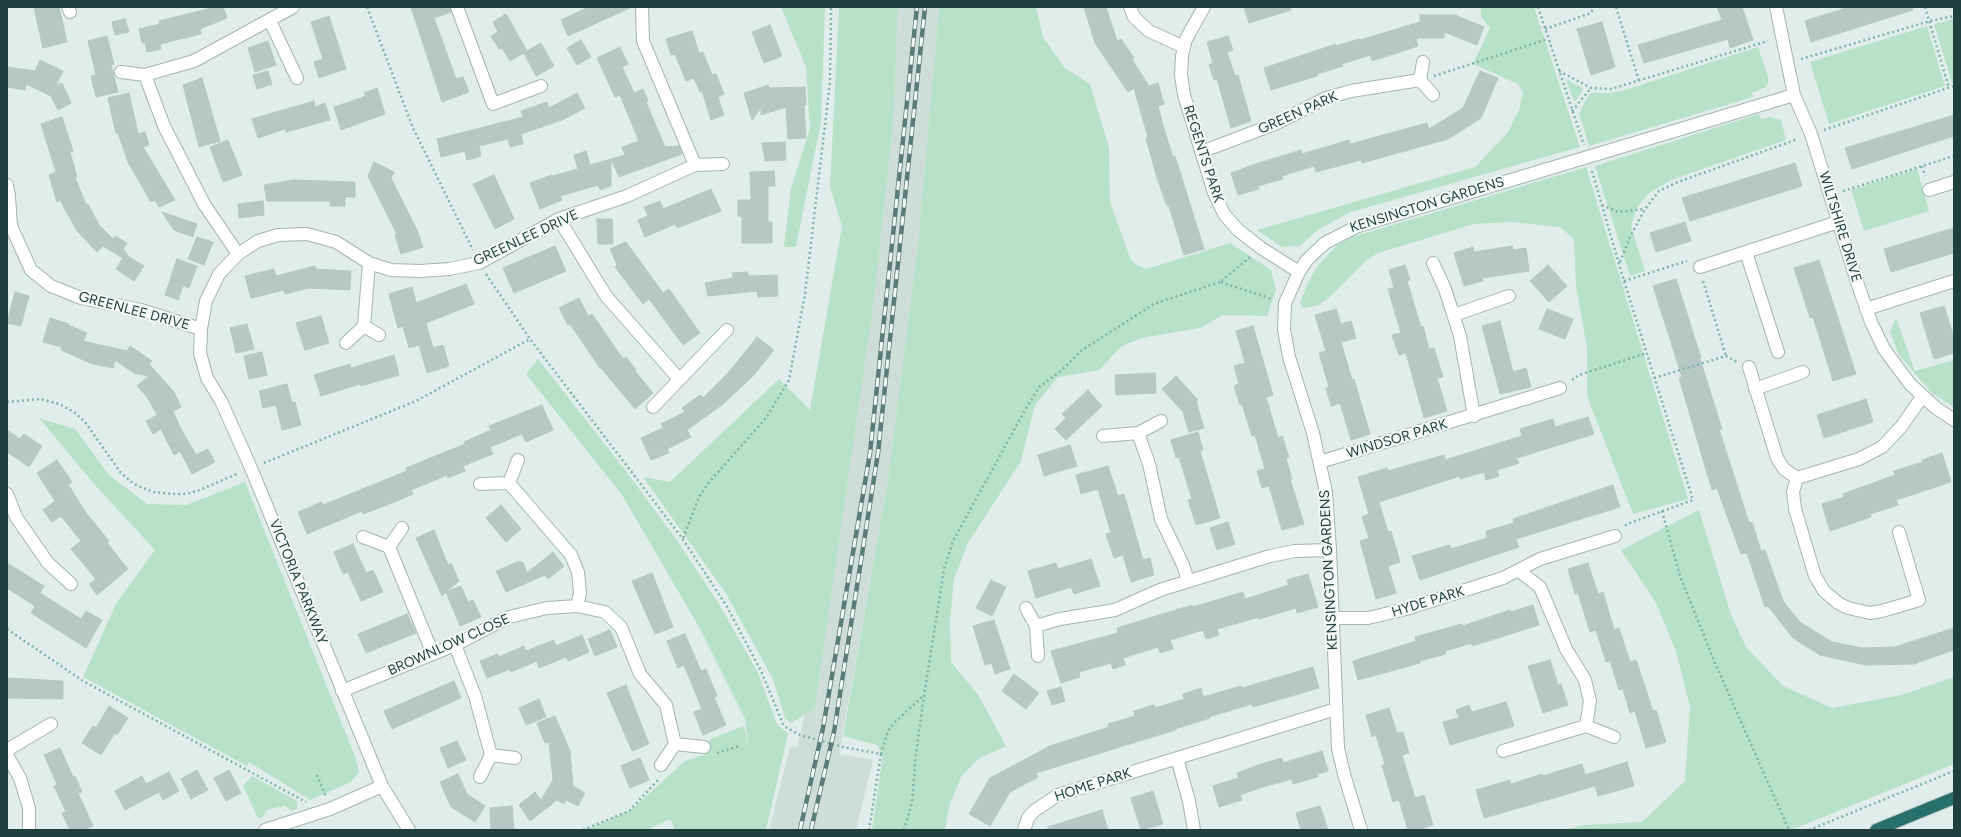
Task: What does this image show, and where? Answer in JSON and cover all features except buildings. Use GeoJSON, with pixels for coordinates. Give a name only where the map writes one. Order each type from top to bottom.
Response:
{"type":"FeatureCollection","features":[{"type":"Feature","properties":{"kind":"highway"},"geometry":{"type":"LineString","coordinates":[[1876,830],[1954,798]]}},
{"type":"Feature","properties":{"kind":"street"},"geometry":{"type":"LineString","coordinates":[[122,72],[145,75],[194,61],[270,21],[293,7]]}},
{"type":"Feature","properties":{"kind":"street"},"geometry":{"type":"LineString","coordinates":[[458,7],[493,104],[541,86]]}},
{"type":"Feature","properties":{"kind":"street"},"geometry":{"type":"LineString","coordinates":[[642,7],[643,41],[695,165]]}},
{"type":"Feature","properties":{"kind":"street"},"geometry":{"type":"LineString","coordinates":[[1130,7],[1137,21],[1149,31],[1184,47]]}},
{"type":"Feature","properties":{"kind":"street","name":"REGENTS PARK"},"geometry":{"type":"LineString","coordinates":[[1204,7],[1184,47],[1182,85],[1214,193],[1224,214],[1238,230],[1261,248],[1299,272]]}},
{"type":"Feature","properties":{"kind":"street","name":"WILTSHIRE DRIVE"},"geometry":{"type":"LineString","coordinates":[[1776,7],[1794,95],[1811,134],[1866,309],[1887,353],[1902,375],[1922,397],[1954,420]]}},
{"type":"Feature","properties":{"kind":"street"},"geometry":{"type":"LineString","coordinates":[[270,21],[297,78]]}},
{"type":"Feature","properties":{"kind":"street"},"geometry":{"type":"LineString","coordinates":[[1423,62],[1420,80],[1433,95]]}},
{"type":"Feature","properties":{"kind":"street"},"geometry":{"type":"LineString","coordinates":[[145,75],[164,126],[204,204],[238,254]]}},
{"type":"Feature","properties":{"kind":"street","name":"GREEN PARK"},"geometry":{"type":"LineString","coordinates":[[1201,152],[1275,124],[1326,98],[1352,91],[1420,80]]}},
{"type":"Feature","properties":{"kind":"street","name":"KENSINGTON GARDENS"},"geometry":{"type":"LineString","coordinates":[[1361,830],[1340,761],[1336,709],[1334,618],[1326,492],[1313,432],[1286,343],[1284,330],[1285,303],[1299,272],[1315,251],[1329,240],[1345,231],[1794,95]]}},
{"type":"Feature","properties":{"kind":"street","name":"GREENLEE DRIVE"},"geometry":{"type":"LineString","coordinates":[[7,185],[10,196],[11,226],[31,270],[51,286],[80,298],[141,310],[201,329],[206,301],[219,274],[238,254],[258,241],[278,235],[307,234],[336,242],[369,263],[391,270],[420,271],[449,269],[479,263],[559,219],[627,196],[695,165],[723,164]]}},
{"type":"Feature","properties":{"kind":"street"},"geometry":{"type":"LineString","coordinates":[[1929,190],[1954,182]]}},
{"type":"Feature","properties":{"kind":"street"},"geometry":{"type":"LineString","coordinates":[[559,219],[606,296],[679,379]]}},
{"type":"Feature","properties":{"kind":"street"},"geometry":{"type":"LineString","coordinates":[[1700,267],[1838,222]]}},
{"type":"Feature","properties":{"kind":"street"},"geometry":{"type":"LineString","coordinates":[[1746,252],[1778,352]]}},
{"type":"Feature","properties":{"kind":"street"},"geometry":{"type":"LineString","coordinates":[[346,343],[364,326],[369,263]]}},
{"type":"Feature","properties":{"kind":"street"},"geometry":{"type":"LineString","coordinates":[[1433,263],[1454,315],[1461,342],[1474,416]]}},
{"type":"Feature","properties":{"kind":"street"},"geometry":{"type":"LineString","coordinates":[[1866,309],[1954,280]]}},
{"type":"Feature","properties":{"kind":"street"},"geometry":{"type":"LineString","coordinates":[[1454,315],[1509,296]]}},
{"type":"Feature","properties":{"kind":"street"},"geometry":{"type":"LineString","coordinates":[[364,326],[380,334]]}},
{"type":"Feature","properties":{"kind":"street","name":"VICTORIA PARKWAY"},"geometry":{"type":"LineString","coordinates":[[201,329],[200,353],[207,378],[221,401],[251,468],[382,786],[409,830]]}},
{"type":"Feature","properties":{"kind":"street"},"geometry":{"type":"LineString","coordinates":[[653,407],[727,330]]}},
{"type":"Feature","properties":{"kind":"street"},"geometry":{"type":"LineString","coordinates":[[1749,367],[1776,458],[1784,469],[1797,478]]}},
{"type":"Feature","properties":{"kind":"street"},"geometry":{"type":"LineString","coordinates":[[1755,389],[1803,372]]}},
{"type":"Feature","properties":{"kind":"street","name":"WINDSOR PARK"},"geometry":{"type":"LineString","coordinates":[[1320,462],[1474,416],[1560,388]]}},
{"type":"Feature","properties":{"kind":"street"},"geometry":{"type":"LineString","coordinates":[[1797,478],[1859,459],[1882,447],[1901,427],[1922,397]]}},
{"type":"Feature","properties":{"kind":"street"},"geometry":{"type":"LineString","coordinates":[[1103,436],[1138,433],[1161,421]]}},
{"type":"Feature","properties":{"kind":"street"},"geometry":{"type":"LineString","coordinates":[[1138,433],[1151,470],[1161,519],[1183,565],[1188,581]]}},
{"type":"Feature","properties":{"kind":"street"},"geometry":{"type":"LineString","coordinates":[[509,483],[518,460]]}},
{"type":"Feature","properties":{"kind":"street"},"geometry":{"type":"LineString","coordinates":[[1797,478],[1794,492],[1795,509],[1815,576],[1824,592],[1838,603],[1848,608],[1870,613],[1919,600],[1899,532]]}},
{"type":"Feature","properties":{"kind":"street"},"geometry":{"type":"LineString","coordinates":[[480,484],[509,483]]}},
{"type":"Feature","properties":{"kind":"street"},"geometry":{"type":"LineString","coordinates":[[509,483],[571,555],[578,572],[580,593],[577,606]]}},
{"type":"Feature","properties":{"kind":"street"},"geometry":{"type":"LineString","coordinates":[[7,494],[11,519],[48,563],[71,584]]}},
{"type":"Feature","properties":{"kind":"street"},"geometry":{"type":"LineString","coordinates":[[389,547],[402,528]]}},
{"type":"Feature","properties":{"kind":"street","name":"HYDE PARK"},"geometry":{"type":"LineString","coordinates":[[1334,618],[1368,618],[1382,616],[1503,578],[1540,559],[1615,536]]}},
{"type":"Feature","properties":{"kind":"street"},"geometry":{"type":"LineString","coordinates":[[363,537],[389,547],[433,654]]}},
{"type":"Feature","properties":{"kind":"street"},"geometry":{"type":"LineString","coordinates":[[1036,626],[1060,619],[1115,610],[1145,595],[1284,553],[1330,550]]}},
{"type":"Feature","properties":{"kind":"street"},"geometry":{"type":"LineString","coordinates":[[1519,571],[1540,587],[1566,649],[1585,680],[1590,701],[1586,726]]}},
{"type":"Feature","properties":{"kind":"street","name":"BROWNLOW CLOSE"},"geometry":{"type":"LineString","coordinates":[[342,691],[455,645],[509,617],[547,608],[577,606],[605,612],[621,626],[640,674],[666,705],[675,744]]}},
{"type":"Feature","properties":{"kind":"street"},"geometry":{"type":"LineString","coordinates":[[1026,608],[1036,626],[1038,656]]}},
{"type":"Feature","properties":{"kind":"street"},"geometry":{"type":"LineString","coordinates":[[455,645],[474,696],[491,755],[480,777]]}},
{"type":"Feature","properties":{"kind":"street","name":"HOME PARK"},"geometry":{"type":"LineString","coordinates":[[1024,830],[1028,818],[1034,811],[1049,799],[1058,795],[1336,709]]}},
{"type":"Feature","properties":{"kind":"street"},"geometry":{"type":"LineString","coordinates":[[7,750],[51,724]]}},
{"type":"Feature","properties":{"kind":"street"},"geometry":{"type":"LineString","coordinates":[[1503,751],[1586,726],[1614,736]]}},
{"type":"Feature","properties":{"kind":"street"},"geometry":{"type":"LineString","coordinates":[[661,766],[675,744],[704,746]]}},
{"type":"Feature","properties":{"kind":"street"},"geometry":{"type":"LineString","coordinates":[[7,755],[20,778],[28,808],[30,830]]}},
{"type":"Feature","properties":{"kind":"street"},"geometry":{"type":"LineString","coordinates":[[491,755],[514,758]]}},
{"type":"Feature","properties":{"kind":"street"},"geometry":{"type":"LineString","coordinates":[[1177,758],[1189,801],[1194,830]]}},
{"type":"Feature","properties":{"kind":"street"},"geometry":{"type":"LineString","coordinates":[[265,830],[327,810],[382,786]]}},
{"type":"Feature","properties":{"kind":"path"},"geometry":{"type":"LineString","coordinates":[[367,7],[413,128],[479,263],[530,339],[682,538],[726,605],[761,671],[783,724],[800,735],[843,747],[881,754]]}},
{"type":"Feature","properties":{"kind":"path"},"geometry":{"type":"LineString","coordinates":[[682,538],[699,497],[711,480],[766,418],[789,380],[806,294],[830,82],[832,7]]}},
{"type":"Feature","properties":{"kind":"path"},"geometry":{"type":"LineString","coordinates":[[1538,7],[1588,157],[1619,264],[1693,500],[1627,524],[1615,536]]}},
{"type":"Feature","properties":{"kind":"path"},"geometry":{"type":"LineString","coordinates":[[1545,29],[1591,13],[1594,7]]}},
{"type":"Feature","properties":{"kind":"path"},"geometry":{"type":"LineString","coordinates":[[1616,7],[1639,82]]}},
{"type":"Feature","properties":{"kind":"path"},"geometry":{"type":"LineString","coordinates":[[1925,7],[1949,88]]}},
{"type":"Feature","properties":{"kind":"path"},"geometry":{"type":"LineString","coordinates":[[1788,63],[1930,21],[1954,16]]}},
{"type":"Feature","properties":{"kind":"path"},"geometry":{"type":"LineString","coordinates":[[1559,71],[1591,88],[1611,89],[1639,82],[1781,37]]}},
{"type":"Feature","properties":{"kind":"path"},"geometry":{"type":"LineString","coordinates":[[1420,80],[1548,39]]}},
{"type":"Feature","properties":{"kind":"path"},"geometry":{"type":"LineString","coordinates":[[1619,264],[1631,235],[1645,209],[1654,195],[1668,186],[1811,134],[1954,86]]}},
{"type":"Feature","properties":{"kind":"path"},"geometry":{"type":"LineString","coordinates":[[1572,111],[1591,88]]}},
{"type":"Feature","properties":{"kind":"path"},"geometry":{"type":"LineString","coordinates":[[1829,195],[1954,156]]}},
{"type":"Feature","properties":{"kind":"path"},"geometry":{"type":"LineString","coordinates":[[1602,205],[1618,212],[1645,209]]}},
{"type":"Feature","properties":{"kind":"path"},"geometry":{"type":"LineString","coordinates":[[904,830],[912,802],[916,753],[943,576],[953,541],[1039,387],[1062,370],[1082,350],[1154,304],[1220,282],[1261,248]]}},
{"type":"Feature","properties":{"kind":"path"},"geometry":{"type":"LineString","coordinates":[[1624,280],[1693,260],[1700,267],[1726,356]]}},
{"type":"Feature","properties":{"kind":"path"},"geometry":{"type":"LineString","coordinates":[[1220,282],[1285,303]]}},
{"type":"Feature","properties":{"kind":"path"},"geometry":{"type":"LineString","coordinates":[[7,402],[40,399],[59,404],[74,412],[86,422],[121,473],[134,484],[153,492],[186,494],[200,490],[251,468],[400,409],[530,339]]}},
{"type":"Feature","properties":{"kind":"path"},"geometry":{"type":"LineString","coordinates":[[1560,388],[1579,375],[1647,354]]}},
{"type":"Feature","properties":{"kind":"path"},"geometry":{"type":"LineString","coordinates":[[1654,378],[1726,356],[1749,367]]}},
{"type":"Feature","properties":{"kind":"path"},"geometry":{"type":"LineString","coordinates":[[1662,511],[1680,576],[1700,627],[1788,830]]}},
{"type":"Feature","properties":{"kind":"path"},"geometry":{"type":"LineString","coordinates":[[7,629],[83,681],[327,810]]}},
{"type":"Feature","properties":{"kind":"path"},"geometry":{"type":"LineString","coordinates":[[869,830],[881,754],[888,731],[894,723],[924,696]]}},
{"type":"Feature","properties":{"kind":"path"},"geometry":{"type":"LineString","coordinates":[[704,746],[709,753],[718,753],[739,746]]}},
{"type":"Feature","properties":{"kind":"path"},"geometry":{"type":"LineString","coordinates":[[583,830],[629,811],[664,774],[661,766]]}},
{"type":"Feature","properties":{"kind":"path"},"geometry":{"type":"LineString","coordinates":[[1810,830],[1954,771]]}},
{"type":"Feature","properties":{"kind":"path"},"geometry":{"type":"LineString","coordinates":[[317,776],[327,810]]}},
{"type":"Feature","properties":{"kind":"shaded area"},"geometry":{"type":"Polygon","coordinates":[[[898,7],[939,7],[918,243],[888,479],[839,754],[873,760],[856,830],[769,830],[790,747],[797,747],[805,714],[815,708],[874,301],[893,125],[898,7]]]}},
{"type":"Feature","properties":{"kind":"green space"},"geometry":{"type":"Polygon","coordinates":[[[781,7],[825,7],[821,122],[796,247],[784,247],[791,188],[810,129],[806,67],[781,7]]]}},
{"type":"Feature","properties":{"kind":"green space"},"geometry":{"type":"Polygon","coordinates":[[[839,7],[898,7],[893,125],[874,301],[815,708],[791,723],[785,718],[773,679],[725,592],[643,477],[670,482],[779,379],[810,410],[842,226],[830,187],[839,7]]]}},
{"type":"Feature","properties":{"kind":"green space"},"geometry":{"type":"Polygon","coordinates":[[[939,7],[1036,7],[1043,37],[1065,68],[1090,84],[1109,148],[1110,202],[1131,260],[1137,265],[1146,269],[1230,243],[1271,270],[1276,290],[1267,316],[1223,315],[1200,328],[1142,338],[1122,346],[1099,370],[1058,377],[1035,405],[1021,461],[968,543],[954,579],[950,620],[951,662],[979,696],[1006,746],[978,759],[961,777],[949,807],[945,830],[872,830],[883,755],[877,745],[843,736],[888,479],[918,243],[939,7]]]}},
{"type":"Feature","properties":{"kind":"green space"},"geometry":{"type":"Polygon","coordinates":[[[1481,7],[1534,7],[1580,147],[1351,212],[1319,229],[1300,246],[1282,247],[1257,230],[1475,167],[1508,132],[1519,110],[1523,93],[1518,84],[1473,64],[1490,28],[1481,17],[1481,7]]]}},
{"type":"Feature","properties":{"kind":"green space"},"geometry":{"type":"Polygon","coordinates":[[[1954,19],[1954,83],[1952,83],[1934,24],[1954,19]]]}},
{"type":"Feature","properties":{"kind":"green space"},"geometry":{"type":"Polygon","coordinates":[[[1927,26],[1945,86],[1829,124],[1810,62],[1927,26]]]}},
{"type":"Feature","properties":{"kind":"green space"},"geometry":{"type":"Polygon","coordinates":[[[1758,47],[1769,80],[1766,87],[1752,93],[1753,97],[1589,146],[1579,113],[1591,93],[1610,93],[1625,90],[1758,47]]]}},
{"type":"Feature","properties":{"kind":"green space"},"geometry":{"type":"Polygon","coordinates":[[[1568,80],[1583,90],[1576,101],[1574,101],[1566,81],[1568,80]]]}},
{"type":"Feature","properties":{"kind":"green space"},"geometry":{"type":"Polygon","coordinates":[[[1759,114],[1761,119],[1770,117],[1781,120],[1786,140],[1671,180],[1648,194],[1636,209],[1631,227],[1645,271],[1630,276],[1595,166],[1759,114]]]}},
{"type":"Feature","properties":{"kind":"green space"},"geometry":{"type":"Polygon","coordinates":[[[1586,167],[1688,499],[1633,514],[1587,396],[1587,348],[1576,286],[1574,239],[1560,227],[1511,222],[1474,224],[1378,253],[1368,259],[1331,296],[1317,306],[1303,308],[1300,303],[1308,283],[1317,267],[1336,246],[1349,238],[1586,167]]]}},
{"type":"Feature","properties":{"kind":"green space"},"geometry":{"type":"Polygon","coordinates":[[[1917,169],[1929,211],[1864,231],[1851,190],[1917,169]]]}},
{"type":"Feature","properties":{"kind":"green space"},"geometry":{"type":"Polygon","coordinates":[[[1896,318],[1915,371],[1954,360],[1954,407],[1932,393],[1899,355],[1890,332],[1896,318]]]}},
{"type":"Feature","properties":{"kind":"green space"},"geometry":{"type":"Polygon","coordinates":[[[538,359],[628,474],[676,539],[719,604],[757,671],[777,724],[788,734],[766,830],[675,830],[670,819],[647,830],[586,830],[631,810],[685,761],[709,753],[710,739],[744,726],[749,750],[745,719],[699,627],[622,495],[526,374],[538,359]]]}},
{"type":"Feature","properties":{"kind":"green space"},"geometry":{"type":"Polygon","coordinates":[[[39,418],[75,429],[109,475],[147,504],[186,505],[245,482],[356,759],[359,772],[351,782],[310,800],[249,762],[247,766],[83,677],[117,602],[155,550],[95,485],[39,418]]]}},
{"type":"Feature","properties":{"kind":"green space"},"geometry":{"type":"Polygon","coordinates":[[[1699,510],[1730,612],[1746,647],[1783,686],[1832,708],[1901,695],[1954,677],[1954,764],[1791,830],[1563,830],[1584,825],[1642,822],[1685,781],[1690,707],[1676,651],[1656,603],[1621,550],[1699,510]]]}},
{"type":"Feature","properties":{"kind":"green space"},"geometry":{"type":"Polygon","coordinates":[[[252,776],[297,801],[297,809],[292,811],[285,806],[268,809],[262,818],[258,818],[243,786],[252,776]]]}},
{"type":"Feature","properties":{"kind":"railway"},"geometry":{"type":"LineString","coordinates":[[800,830],[823,728],[870,453],[917,7]]}},
{"type":"Feature","properties":{"kind":"railway"},"geometry":{"type":"LineString","coordinates":[[811,830],[834,732],[878,453],[925,7]]}}]}
